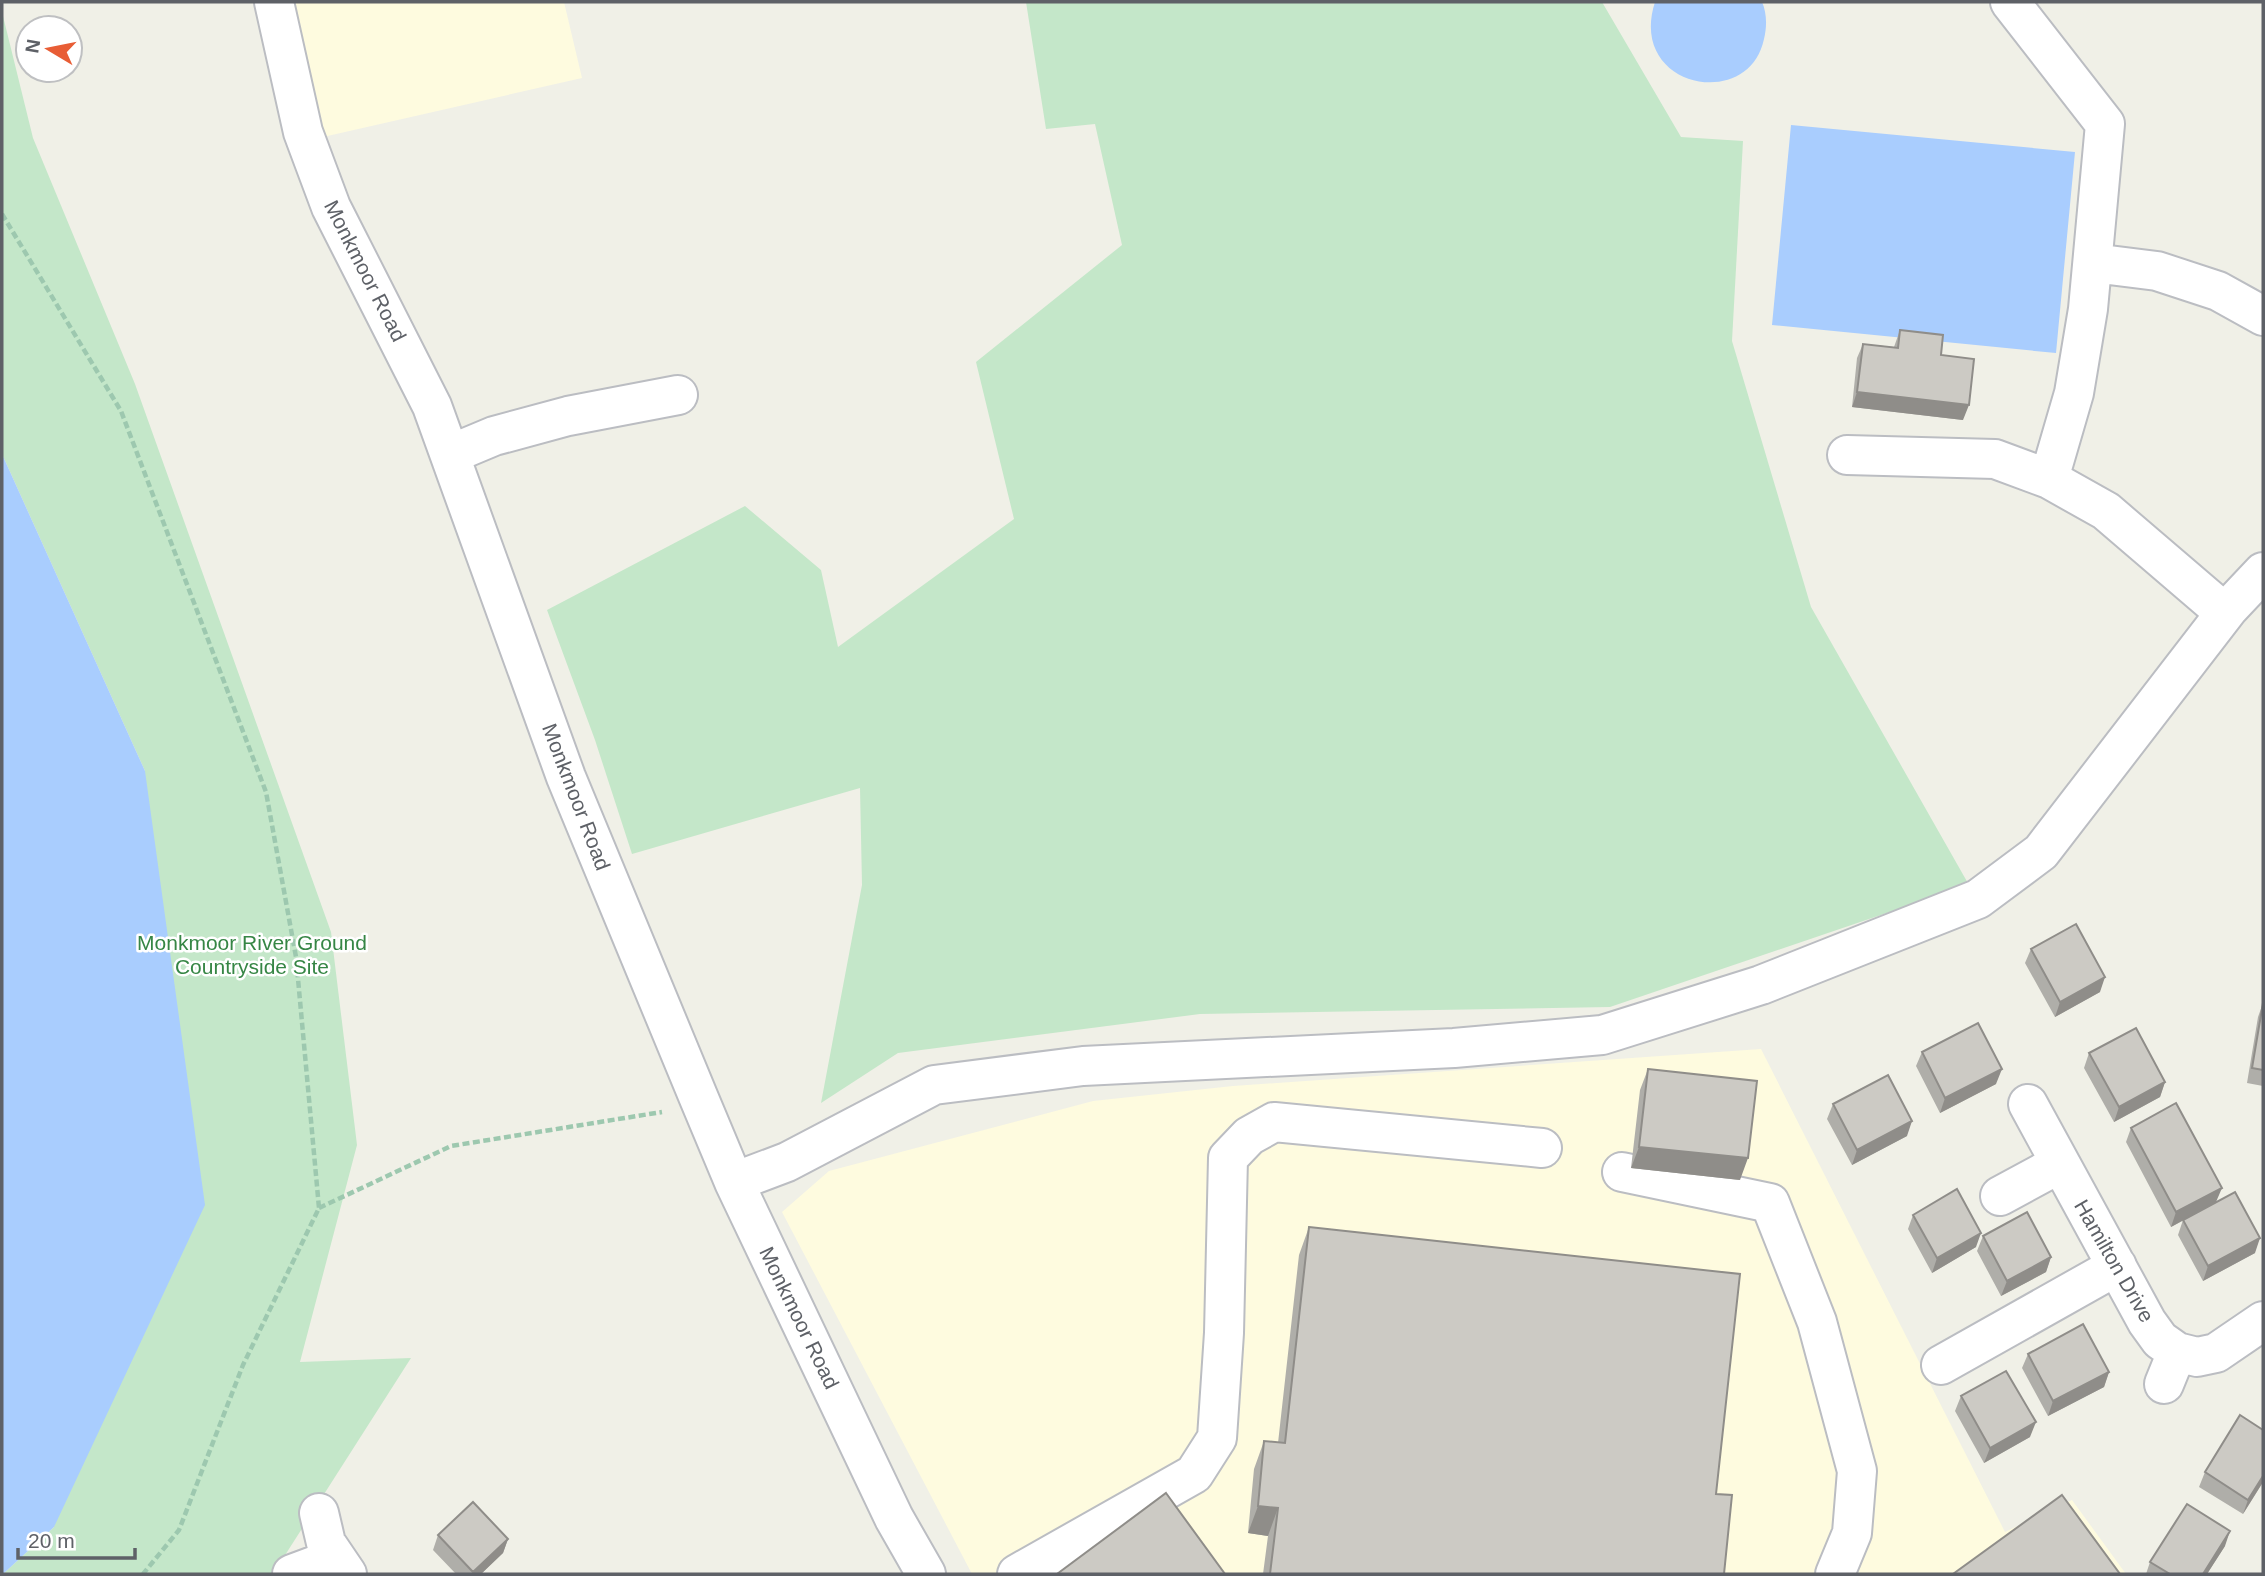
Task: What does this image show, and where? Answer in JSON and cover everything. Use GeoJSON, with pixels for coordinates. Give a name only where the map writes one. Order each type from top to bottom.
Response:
{"type":"FeatureCollection","features":[{"type":"Feature","properties":{"kind":"street","name":"Monkmoor Road"},"geometry":{"type":"LineString","coordinates":[[274,2],[303,132],[331,207],[432,406],[566,778],[734,1182],[894,1518],[926,1574]]}},
{"type":"Feature","properties":{"kind":"street"},"geometry":{"type":"LineString","coordinates":[[2010,2],[2105,124],[2088,309],[2074,393],[2049,479]]}},
{"type":"Feature","properties":{"kind":"street"},"geometry":{"type":"LineString","coordinates":[[2092,263],[2157,271],[2218,290],[2263,316]]}},
{"type":"Feature","properties":{"kind":"street"},"geometry":{"type":"LineString","coordinates":[[451,454],[494,436],[568,416],[678,395]]}},
{"type":"Feature","properties":{"kind":"street"},"geometry":{"type":"LineString","coordinates":[[1847,455],[1995,459],[2049,479],[2106,511],[2225,613]]}},
{"type":"Feature","properties":{"kind":"street"},"geometry":{"type":"LineString","coordinates":[[734,1182],[786,1162],[934,1085],[1083,1066],[1454,1048],[1602,1035],[1761,985],[1978,900],[2041,852],[2225,613],[2263,572]]}},
{"type":"Feature","properties":{"kind":"street","name":"Hamilton Drive"},"geometry":{"type":"LineString","coordinates":[[2028,1104],[2147,1322],[2160,1340],[2171,1368],[2197,1357],[2216,1353],[2263,1321]]}},
{"type":"Feature","properties":{"kind":"street"},"geometry":{"type":"LineString","coordinates":[[1017,1574],[1194,1474],[1217,1438],[1224,1334],[1228,1158],[1249,1136],[1274,1122],[1542,1148]]}},
{"type":"Feature","properties":{"kind":"street"},"geometry":{"type":"LineString","coordinates":[[2000,1196],[2059,1164]]}},
{"type":"Feature","properties":{"kind":"street"},"geometry":{"type":"LineString","coordinates":[[1622,1172],[1770,1203],[1818,1322],[1857,1471],[1852,1533],[1835,1574]]}},
{"type":"Feature","properties":{"kind":"street"},"geometry":{"type":"LineString","coordinates":[[1941,1365],[2117,1266]]}},
{"type":"Feature","properties":{"kind":"street"},"geometry":{"type":"LineString","coordinates":[[1161,1492],[1183,1523]]}},
{"type":"Feature","properties":{"kind":"street"},"geometry":{"type":"LineString","coordinates":[[292,1574],[341,1566],[326,1543],[319,1513]]}},
{"type":"Feature","properties":{"kind":"path"},"geometry":{"type":"LineString","coordinates":[[2,214],[121,411],[266,792],[296,957],[319,1208],[243,1365],[179,1530],[143,1574]]}},
{"type":"Feature","properties":{"kind":"path"},"geometry":{"type":"LineString","coordinates":[[319,1208],[451,1146],[674,1110],[698,1096]]}},
{"type":"Feature","properties":{"kind":"shaded area"},"geometry":{"type":"Polygon","coordinates":[[[292,2],[564,2],[582,78],[323,137],[292,2]]]}},
{"type":"Feature","properties":{"kind":"shaded area"},"geometry":{"type":"Polygon","coordinates":[[[1761,1049],[2005,1532],[2072,1500],[2126,1574],[972,1574],[782,1212],[829,1171],[1093,1101],[1233,1086],[1761,1049]]]}},
{"type":"Feature","properties":{"kind":"green space"},"geometry":{"type":"Polygon","coordinates":[[[1026,2],[1602,2],[1681,137],[1743,141],[1732,341],[1811,607],[1969,885],[1610,1007],[1200,1014],[898,1053],[821,1103],[862,885],[860,788],[632,854],[595,740],[547,610],[745,506],[821,570],[838,647],[1014,519],[976,362],[1122,245],[1095,124],[1046,129],[1026,2]]]}},
{"type":"Feature","properties":{"kind":"green space","name":"Monkmoor River Ground Countryside Site"},"geometry":{"type":"Polygon","coordinates":[[[2,12],[14,61],[14,84],[20,84],[33,138],[135,384],[331,932],[357,1145],[300,1362],[411,1358],[273,1574],[3,1574],[54,1527],[145,771],[2,454],[2,12]]]}},
{"type":"Feature","properties":{"kind":"water"},"geometry":{"type":"Polygon","coordinates":[[[1655,2],[1762,2],[1766,15],[1766,30],[1754,62],[1737,76],[1716,82],[1693,80],[1673,71],[1658,54],[1651,31],[1655,2]]]}},
{"type":"Feature","properties":{"kind":"water"},"geometry":{"type":"Polygon","coordinates":[[[1791,125],[2075,152],[2056,353],[1772,325],[1791,125]]]}},
{"type":"Feature","properties":{"kind":"water"},"geometry":{"type":"Polygon","coordinates":[[[2,454],[145,771],[205,1205],[54,1527],[3,1574],[2,1574],[2,454]]]}},
{"type":"Feature","properties":{"kind":"building"},"geometry":{"type":"Polygon","coordinates":[[[1900,330],[1943,335],[1941,355],[1974,359],[1969,405],[1857,392],[1863,344],[1898,348],[1900,330]]]}},
{"type":"Feature","properties":{"kind":"building"},"geometry":{"type":"Polygon","coordinates":[[[2076,924],[2105,977],[2060,1002],[2031,949],[2076,924]]]}},
{"type":"Feature","properties":{"kind":"building"},"geometry":{"type":"Polygon","coordinates":[[[2263,1003],[2263,1070],[2252,1068],[2263,1003]]]}},
{"type":"Feature","properties":{"kind":"building"},"geometry":{"type":"Polygon","coordinates":[[[1978,1023],[2002,1069],[1945,1098],[1922,1052],[1978,1023]]]}},
{"type":"Feature","properties":{"kind":"building"},"geometry":{"type":"Polygon","coordinates":[[[2136,1028],[2165,1082],[2119,1107],[2089,1053],[2136,1028]]]}},
{"type":"Feature","properties":{"kind":"building"},"geometry":{"type":"Polygon","coordinates":[[[1648,1069],[1757,1081],[1748,1158],[1639,1147],[1648,1069]]]}},
{"type":"Feature","properties":{"kind":"building"},"geometry":{"type":"Polygon","coordinates":[[[1888,1075],[1912,1121],[1857,1150],[1833,1104],[1888,1075]]]}},
{"type":"Feature","properties":{"kind":"building"},"geometry":{"type":"Polygon","coordinates":[[[2176,1103],[2222,1188],[2176,1212],[2131,1128],[2176,1103]]]}},
{"type":"Feature","properties":{"kind":"building"},"geometry":{"type":"Polygon","coordinates":[[[1957,1189],[1981,1233],[1937,1258],[1913,1215],[1957,1189]]]}},
{"type":"Feature","properties":{"kind":"building"},"geometry":{"type":"Polygon","coordinates":[[[2235,1192],[2260,1238],[2208,1266],[2183,1220],[2235,1192]]]}},
{"type":"Feature","properties":{"kind":"building"},"geometry":{"type":"Polygon","coordinates":[[[2027,1212],[2051,1257],[2007,1281],[1983,1236],[2027,1212]]]}},
{"type":"Feature","properties":{"kind":"building"},"geometry":{"type":"Polygon","coordinates":[[[1309,1227],[1740,1274],[1716,1494],[1732,1495],[1724,1574],[1270,1574],[1278,1508],[1258,1506],[1264,1441],[1285,1443],[1309,1227]]]}},
{"type":"Feature","properties":{"kind":"building"},"geometry":{"type":"Polygon","coordinates":[[[2083,1324],[2109,1372],[2053,1401],[2028,1354],[2083,1324]]]}},
{"type":"Feature","properties":{"kind":"building"},"geometry":{"type":"Polygon","coordinates":[[[2006,1371],[2036,1422],[1990,1448],[1961,1396],[2006,1371]]]}},
{"type":"Feature","properties":{"kind":"building"},"geometry":{"type":"Polygon","coordinates":[[[2240,1415],[2263,1430],[2263,1476],[2248,1500],[2205,1472],[2240,1415]]]}},
{"type":"Feature","properties":{"kind":"building"},"geometry":{"type":"Polygon","coordinates":[[[1166,1493],[1225,1574],[1057,1574],[1166,1493]]]}},
{"type":"Feature","properties":{"kind":"building"},"geometry":{"type":"Polygon","coordinates":[[[2062,1495],[2120,1574],[1953,1574],[2062,1495]]]}},
{"type":"Feature","properties":{"kind":"building"},"geometry":{"type":"Polygon","coordinates":[[[473,1502],[508,1539],[473,1572],[438,1535],[473,1502]]]}},
{"type":"Feature","properties":{"kind":"building"},"geometry":{"type":"Polygon","coordinates":[[[2187,1504],[2230,1531],[2203,1574],[2170,1574],[2150,1562],[2187,1504]]]}}]}
